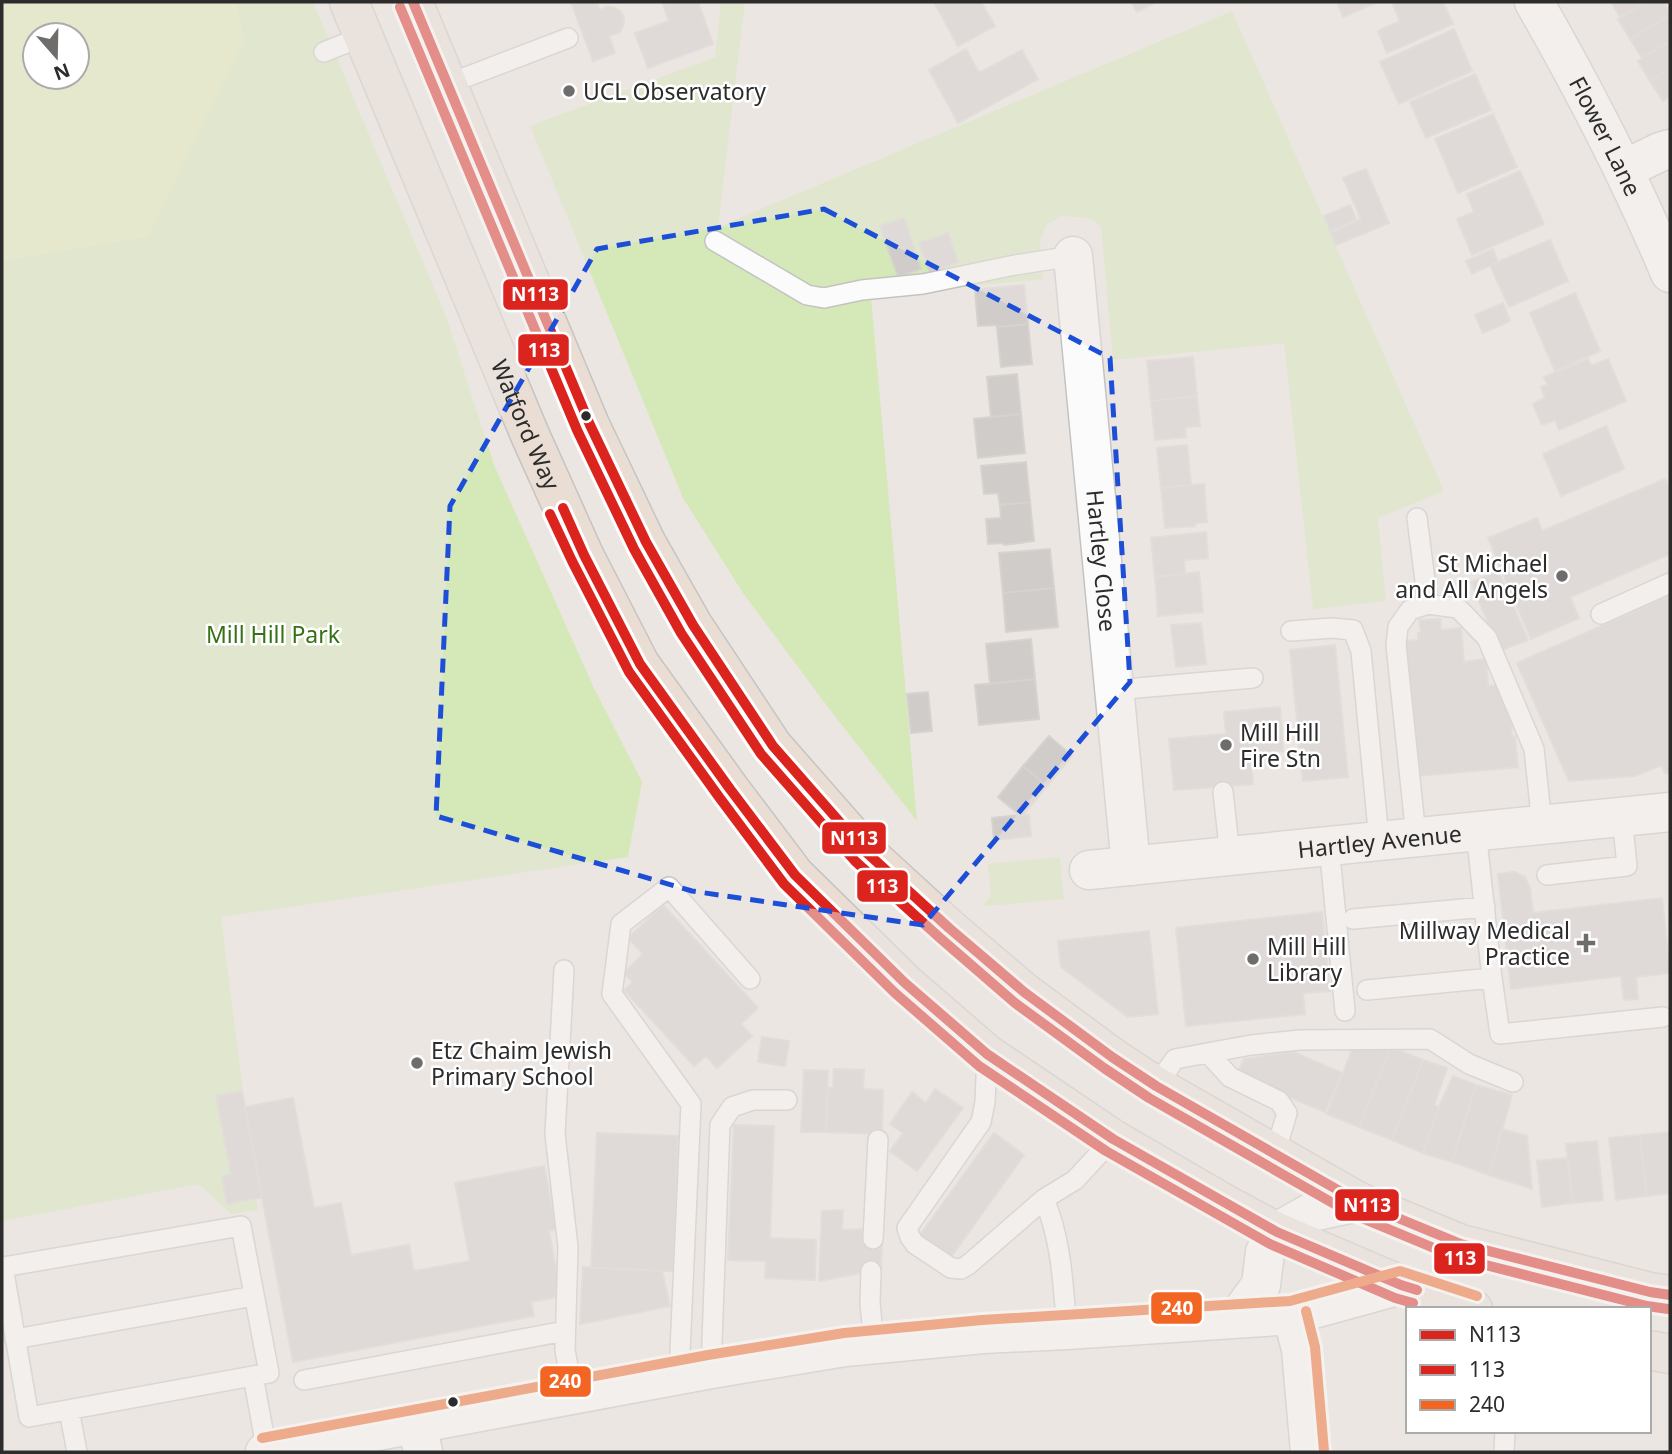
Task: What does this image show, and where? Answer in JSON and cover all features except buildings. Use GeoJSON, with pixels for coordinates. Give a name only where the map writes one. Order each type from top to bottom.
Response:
{"type":"FeatureCollection","features":[{"type":"Feature","properties":{"kind":"highway","name":"Watford Way"},"geometry":{"type":"LineString","coordinates":[[349,2],[535,447],[584,555],[640,663],[795,875],[905,983],[987,1054],[1113,1139],[1169,1173],[1278,1232],[1401,1285],[1467,1307]]}},
{"type":"Feature","properties":{"kind":"highway"},"geometry":{"type":"LineString","coordinates":[[413,2],[590,425],[646,542],[693,625],[774,746],[866,852],[1024,992],[1112,1057],[1156,1086],[1359,1202],[1461,1244],[1670,1295]]}},
{"type":"Feature","properties":{"kind":"highway"},"geometry":{"type":"LineString","coordinates":[[1651,1350],[1670,1354]]}},
{"type":"Feature","properties":{"kind":"street","name":"Flower Lane"},"geometry":{"type":"LineString","coordinates":[[1534,2],[1625,169],[1670,273]]}},
{"type":"Feature","properties":{"kind":"street"},"geometry":{"type":"LineString","coordinates":[[1625,169],[1670,149]]}},
{"type":"Feature","properties":{"kind":"street","name":"Hartley Close"},"geometry":{"type":"LineString","coordinates":[[1073,257],[1131,866]]}},
{"type":"Feature","properties":{"kind":"street","name":"Hartley Avenue"},"geometry":{"type":"LineString","coordinates":[[1089,870],[1542,824],[1622,817],[1670,817]]}},
{"type":"Feature","properties":{"kind":"street"},"geometry":{"type":"LineString","coordinates":[[1237,1318],[1261,1285],[1265,1252],[1278,1232],[1312,1212],[1359,1202]]}},
{"type":"Feature","properties":{"kind":"street"},"geometry":{"type":"LineString","coordinates":[[266,1452],[420,1438],[573,1394],[845,1348],[983,1334],[1292,1315],[1401,1285]]}},
{"type":"Feature","properties":{"kind":"street"},"geometry":{"type":"LineString","coordinates":[[1292,1315],[1301,1349],[1310,1452]]}},
{"type":"Feature","properties":{"kind":"lane"},"geometry":{"type":"LineString","coordinates":[[324,52],[364,36]]}},
{"type":"Feature","properties":{"kind":"lane"},"geometry":{"type":"LineString","coordinates":[[448,84],[568,38]]}},
{"type":"Feature","properties":{"kind":"lane"},"geometry":{"type":"LineString","coordinates":[[715,241],[807,295],[824,298],[862,290],[923,284],[1015,265],[1073,257]]}},
{"type":"Feature","properties":{"kind":"lane"},"geometry":{"type":"LineString","coordinates":[[1417,518],[1428,604]]}},
{"type":"Feature","properties":{"kind":"lane"},"geometry":{"type":"LineString","coordinates":[[1601,614],[1670,583]]}},
{"type":"Feature","properties":{"kind":"lane"},"geometry":{"type":"LineString","coordinates":[[1416,836],[1396,645],[1398,627],[1410,610],[1428,604],[1458,608],[1488,638],[1534,749],[1542,824]]}},
{"type":"Feature","properties":{"kind":"lane"},"geometry":{"type":"LineString","coordinates":[[1291,631],[1332,628],[1353,630],[1361,651],[1379,840]]}},
{"type":"Feature","properties":{"kind":"lane"},"geometry":{"type":"LineString","coordinates":[[1114,690],[1252,678]]}},
{"type":"Feature","properties":{"kind":"lane"},"geometry":{"type":"LineString","coordinates":[[1223,792],[1230,855]]}},
{"type":"Feature","properties":{"kind":"lane"},"geometry":{"type":"LineString","coordinates":[[1547,875],[1626,866],[1622,817]]}},
{"type":"Feature","properties":{"kind":"lane"},"geometry":{"type":"LineString","coordinates":[[1476,831],[1500,1034],[1663,1017]]}},
{"type":"Feature","properties":{"kind":"lane"},"geometry":{"type":"LineString","coordinates":[[1329,845],[1345,1011]]}},
{"type":"Feature","properties":{"kind":"lane"},"geometry":{"type":"LineString","coordinates":[[695,1372],[691,1104],[612,994],[621,924],[669,887],[750,979]]}},
{"type":"Feature","properties":{"kind":"lane"},"geometry":{"type":"LineString","coordinates":[[1353,919],[1485,906]]}},
{"type":"Feature","properties":{"kind":"lane"},"geometry":{"type":"LineString","coordinates":[[564,970],[555,1134],[568,1247],[565,1350],[573,1394]]}},
{"type":"Feature","properties":{"kind":"lane"},"geometry":{"type":"LineString","coordinates":[[1367,989],[1492,978]]}},
{"type":"Feature","properties":{"kind":"lane"},"geometry":{"type":"LineString","coordinates":[[1156,1086],[1175,1059],[1251,1045],[1300,1040],[1430,1039],[1469,1064],[1513,1082]]}},
{"type":"Feature","properties":{"kind":"lane"},"geometry":{"type":"LineString","coordinates":[[1208,1053],[1230,1077],[1279,1101],[1287,1113],[1275,1154]]}},
{"type":"Feature","properties":{"kind":"lane"},"geometry":{"type":"LineString","coordinates":[[987,1054],[985,1102],[981,1122],[908,1228],[915,1244],[951,1268],[961,1269],[992,1246],[1044,1199],[1075,1180],[1113,1139]]}},
{"type":"Feature","properties":{"kind":"lane"},"geometry":{"type":"LineString","coordinates":[[695,1372],[720,1125],[732,1107],[753,1100],[787,1100]]}},
{"type":"Feature","properties":{"kind":"lane"},"geometry":{"type":"LineString","coordinates":[[873,1239],[878,1140]]}},
{"type":"Feature","properties":{"kind":"lane"},"geometry":{"type":"LineString","coordinates":[[1044,1199],[1057,1239],[1067,1330]]}},
{"type":"Feature","properties":{"kind":"lane"},"geometry":{"type":"LineString","coordinates":[[241,1226],[269,1373],[29,1418],[15,1339],[3,1267],[241,1226]]}},
{"type":"Feature","properties":{"kind":"lane"},"geometry":{"type":"LineString","coordinates":[[871,1271],[870,1303],[874,1344]]}},
{"type":"Feature","properties":{"kind":"lane"},"geometry":{"type":"LineString","coordinates":[[15,1339],[254,1296]]}},
{"type":"Feature","properties":{"kind":"lane"},"geometry":{"type":"LineString","coordinates":[[304,1380],[565,1331]]}},
{"type":"Feature","properties":{"kind":"lane"},"geometry":{"type":"LineString","coordinates":[[253,1376],[266,1452]]}},
{"type":"Feature","properties":{"kind":"lane"},"geometry":{"type":"LineString","coordinates":[[69,1410],[77,1452]]}},
{"type":"Feature","properties":{"kind":"lane"},"geometry":{"type":"LineString","coordinates":[[1504,1452],[1505,1433]]}},
{"type":"Feature","properties":{"kind":"highlighted area"},"geometry":{"type":"Polygon","coordinates":[[[824,209],[1110,358],[1130,682],[923,925],[692,891],[436,816],[450,506],[597,249],[824,209]]]}},
{"type":"Feature","properties":{"kind":"green space","name":"Mill Hill Park"},"geometry":{"type":"Polygon","coordinates":[[[2,2],[313,2],[447,319],[494,465],[594,688],[642,782],[628,857],[221,917],[258,1210],[231,1214],[199,1184],[2,1221],[2,2]]]}},
{"type":"Feature","properties":{"kind":"green space"},"geometry":{"type":"Polygon","coordinates":[[[2,2],[236,2],[244,40],[147,237],[2,261],[2,2]]]}},
{"type":"Feature","properties":{"kind":"green space"},"geometry":{"type":"Polygon","coordinates":[[[721,2],[745,2],[718,227],[1232,11],[1444,491],[1378,518],[1386,601],[1313,609],[1284,343],[1113,360],[1101,226],[1088,218],[1063,216],[1047,224],[1040,240],[1043,279],[871,296],[917,821],[743,593],[683,498],[530,126],[715,57],[721,2]]]}},
{"type":"Feature","properties":{"kind":"green space"},"geometry":{"type":"Polygon","coordinates":[[[1060,857],[1064,899],[986,906],[984,904],[991,896],[988,864],[1060,857]]]}},
{"type":"Feature","properties":{"kind":"transit line","name":"N113"},"geometry":{"type":"LineString","coordinates":[[413,2],[590,425],[646,542],[693,625],[773,746],[866,852],[1024,992],[1112,1057],[1156,1086],[1359,1202],[1461,1244],[1670,1295]]}},
{"type":"Feature","properties":{"kind":"transit line","name":"113"},"geometry":{"type":"LineString","coordinates":[[400,7],[577,430],[634,549],[681,633],[761,754],[855,861],[1015,1003],[1104,1068],[1149,1098],[1352,1214],[1458,1258],[1668,1309]]}},
{"type":"Feature","properties":{"kind":"transit line","name":"N113"},"geometry":{"type":"LineString","coordinates":[[563,508],[640,664],[795,875],[905,983],[987,1054],[1113,1139],[1277,1232],[1417,1290]]}},
{"type":"Feature","properties":{"kind":"transit line","name":"113"},"geometry":{"type":"LineString","coordinates":[[550,514],[629,672],[719,797],[784,884],[895,993],[979,1066],[1106,1151],[1270,1244],[1395,1298],[1413,1303]]}},
{"type":"Feature","properties":{"kind":"transit line","name":"240"},"geometry":{"type":"LineString","coordinates":[[262,1438],[708,1355],[844,1333],[982,1320],[1290,1301],[1400,1271],[1477,1296]]}},
{"type":"Feature","properties":{"kind":"transit line","name":"240"},"geometry":{"type":"LineString","coordinates":[[1306,1311],[1315,1347],[1324,1451]]}},
{"type":"Feature","properties":{"kind":"place","name":"UCL Observatory"},"geometry":{"type":"Point","coordinates":[569,91]}},
{"type":"Feature","properties":{"kind":"place","name":"St Michael and All Angels"},"geometry":{"type":"Point","coordinates":[1562,576]}},
{"type":"Feature","properties":{"kind":"place","name":"Mill Hill Fire Stn"},"geometry":{"type":"Point","coordinates":[1226,745]}},
{"type":"Feature","properties":{"kind":"place","name":"Millway Medical Practice"},"geometry":{"type":"Point","coordinates":[1586,943]}},
{"type":"Feature","properties":{"kind":"place","name":"Mill Hill Library"},"geometry":{"type":"Point","coordinates":[1253,959]}},
{"type":"Feature","properties":{"kind":"place","name":"Etz Chaim Jewish Primary School"},"geometry":{"type":"Point","coordinates":[417,1063]}}]}
